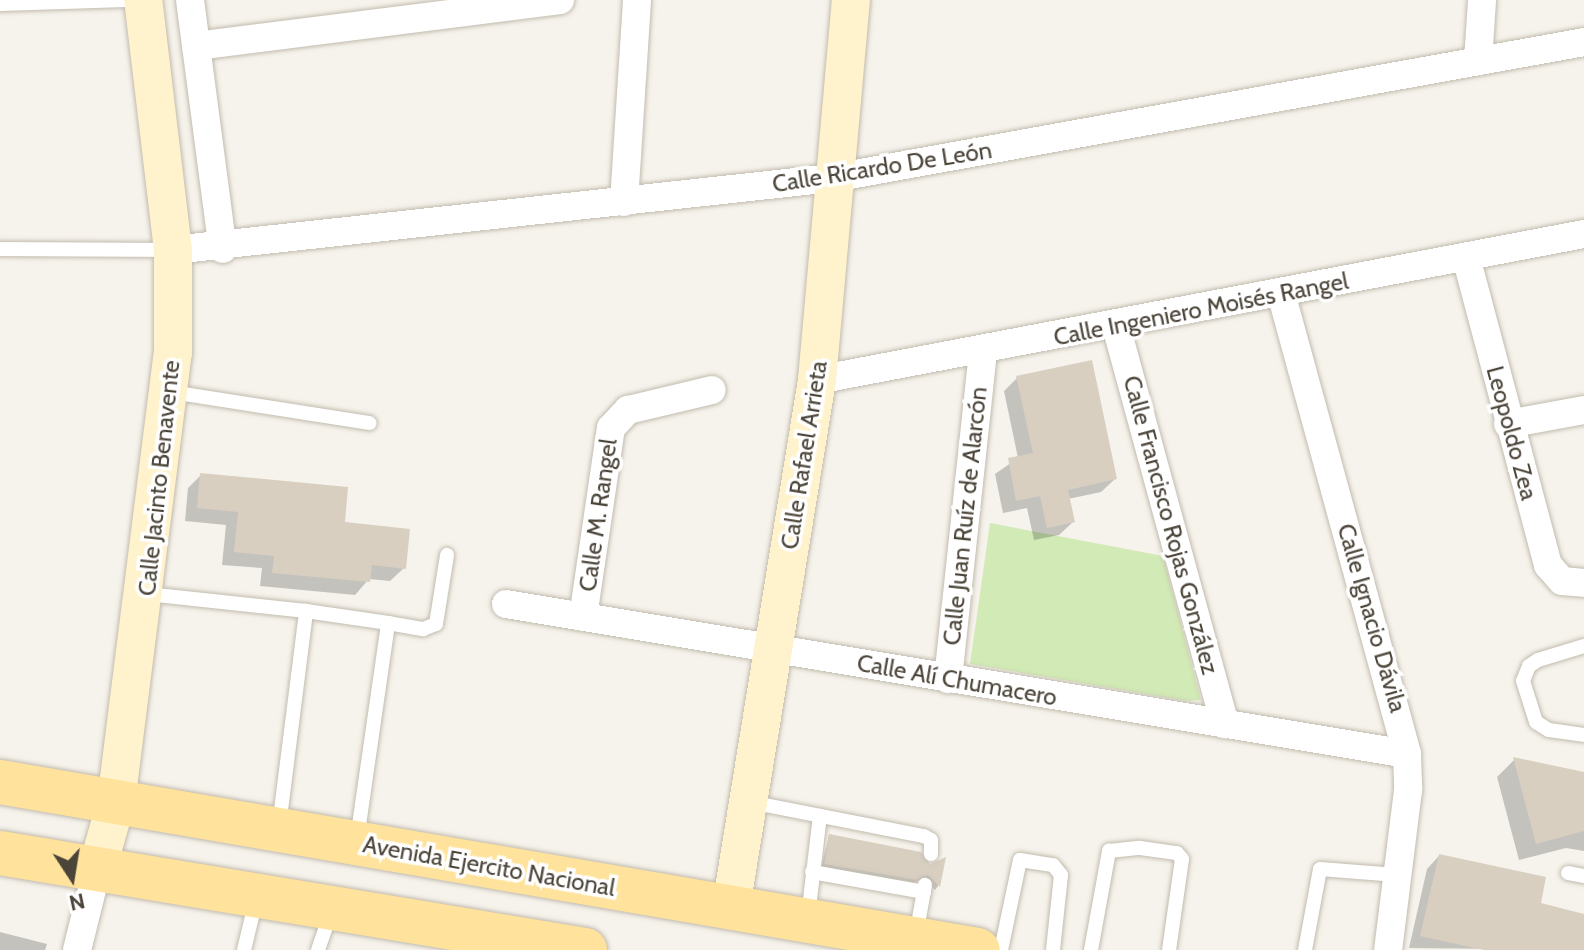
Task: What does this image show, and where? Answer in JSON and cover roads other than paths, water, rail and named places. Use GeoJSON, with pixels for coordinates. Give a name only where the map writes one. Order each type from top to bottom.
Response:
{"type":"FeatureCollection","features":[{"type":"Feature","properties":{"kind":"main road","name":"Avenida Ejercito Nacional"},"geometry":{"type":"LineString","coordinates":[[0,782],[978,950]]}},
{"type":"Feature","properties":{"kind":"main road"},"geometry":{"type":"LineString","coordinates":[[0,853],[540,946],[585,950]]}},
{"type":"Feature","properties":{"kind":"street","name":"Calle Jacinto Benavente"},"geometry":{"type":"LineString","coordinates":[[77,950],[116,802],[147,594],[170,392],[173,250],[143,0]]}},
{"type":"Feature","properties":{"kind":"street"},"geometry":{"type":"LineString","coordinates":[[190,0],[223,249]]}},
{"type":"Feature","properties":{"kind":"street"},"geometry":{"type":"LineString","coordinates":[[196,46],[395,10],[560,0]]}},
{"type":"Feature","properties":{"kind":"street"},"geometry":{"type":"LineString","coordinates":[[624,202],[637,0]]}},
{"type":"Feature","properties":{"kind":"street","name":"Calle Rafael Arrieta"},"geometry":{"type":"LineString","coordinates":[[731,907],[817,380],[851,0]]}},
{"type":"Feature","properties":{"kind":"street"},"geometry":{"type":"LineString","coordinates":[[1478,61],[1482,0]]}},
{"type":"Feature","properties":{"kind":"street","name":"Calle Ricardo De León"},"geometry":{"type":"LineString","coordinates":[[173,250],[223,249],[833,178],[1584,42]]}},
{"type":"Feature","properties":{"kind":"street","name":"Calle Ingeniero Moisés Rangel"},"geometry":{"type":"LineString","coordinates":[[817,380],[983,352],[1584,234]]}},
{"type":"Feature","properties":{"kind":"street","name":"Leopoldo Zea"},"geometry":{"type":"LineString","coordinates":[[1466,257],[1508,424],[1551,572],[1562,581],[1584,583]]}},
{"type":"Feature","properties":{"kind":"street","name":"Calle Ignacio Dávila"},"geometry":{"type":"LineString","coordinates":[[1281,293],[1407,754],[1388,950]]}},
{"type":"Feature","properties":{"kind":"street","name":"Calle Francisco Rojas González"},"geometry":{"type":"LineString","coordinates":[[1116,326],[1225,724]]}},
{"type":"Feature","properties":{"kind":"street","name":"Calle Juan Ruíz de Alarcón"},"geometry":{"type":"LineString","coordinates":[[948,679],[983,352]]}},
{"type":"Feature","properties":{"kind":"street","name":"Calle M. Rangel"},"geometry":{"type":"LineString","coordinates":[[583,617],[611,428],[628,410],[712,390]]}},
{"type":"Feature","properties":{"kind":"street"},"geometry":{"type":"LineString","coordinates":[[1508,424],[1584,410]]}},
{"type":"Feature","properties":{"kind":"street","name":"Calle Alí Chumacero"},"geometry":{"type":"LineString","coordinates":[[506,604],[1407,754]]}},
{"type":"Feature","properties":{"kind":"lane"},"geometry":{"type":"LineString","coordinates":[[0,4],[127,0]]}},
{"type":"Feature","properties":{"kind":"lane"},"geometry":{"type":"LineString","coordinates":[[0,249],[173,250]]}},
{"type":"Feature","properties":{"kind":"lane"},"geometry":{"type":"LineString","coordinates":[[170,392],[370,423]]}},
{"type":"Feature","properties":{"kind":"lane"},"geometry":{"type":"LineString","coordinates":[[147,594],[306,611],[423,629],[436,624],[447,555]]}},
{"type":"Feature","properties":{"kind":"lane"},"geometry":{"type":"LineString","coordinates":[[279,830],[306,611]]}},
{"type":"Feature","properties":{"kind":"lane"},"geometry":{"type":"LineString","coordinates":[[356,843],[388,623]]}},
{"type":"Feature","properties":{"kind":"lane"},"geometry":{"type":"LineString","coordinates":[[1584,646],[1538,660],[1529,666],[1523,681],[1536,722],[1549,730],[1584,735]]}},
{"type":"Feature","properties":{"kind":"lane"},"geometry":{"type":"LineString","coordinates":[[748,802],[924,836],[931,840],[931,854]]}},
{"type":"Feature","properties":{"kind":"lane"},"geometry":{"type":"LineString","coordinates":[[808,921],[820,816]]}},
{"type":"Feature","properties":{"kind":"lane"},"geometry":{"type":"LineString","coordinates":[[875,843],[878,827]]}},
{"type":"Feature","properties":{"kind":"lane"},"geometry":{"type":"LineString","coordinates":[[1091,950],[1109,851],[1140,848],[1177,853],[1182,859],[1169,950]]}},
{"type":"Feature","properties":{"kind":"lane"},"geometry":{"type":"LineString","coordinates":[[1001,950],[1020,860],[1053,865],[1061,875],[1053,950]]}},
{"type":"Feature","properties":{"kind":"lane"},"geometry":{"type":"LineString","coordinates":[[1305,950],[1320,869],[1397,875]]}},
{"type":"Feature","properties":{"kind":"lane"},"geometry":{"type":"LineString","coordinates":[[812,872],[925,888],[915,939]]}},
{"type":"Feature","properties":{"kind":"lane"},"geometry":{"type":"LineString","coordinates":[[1568,873],[1584,876]]}},
{"type":"Feature","properties":{"kind":"lane"},"geometry":{"type":"LineString","coordinates":[[244,950],[257,896]]}},
{"type":"Feature","properties":{"kind":"lane"},"geometry":{"type":"LineString","coordinates":[[318,950],[332,908]]}}]}
